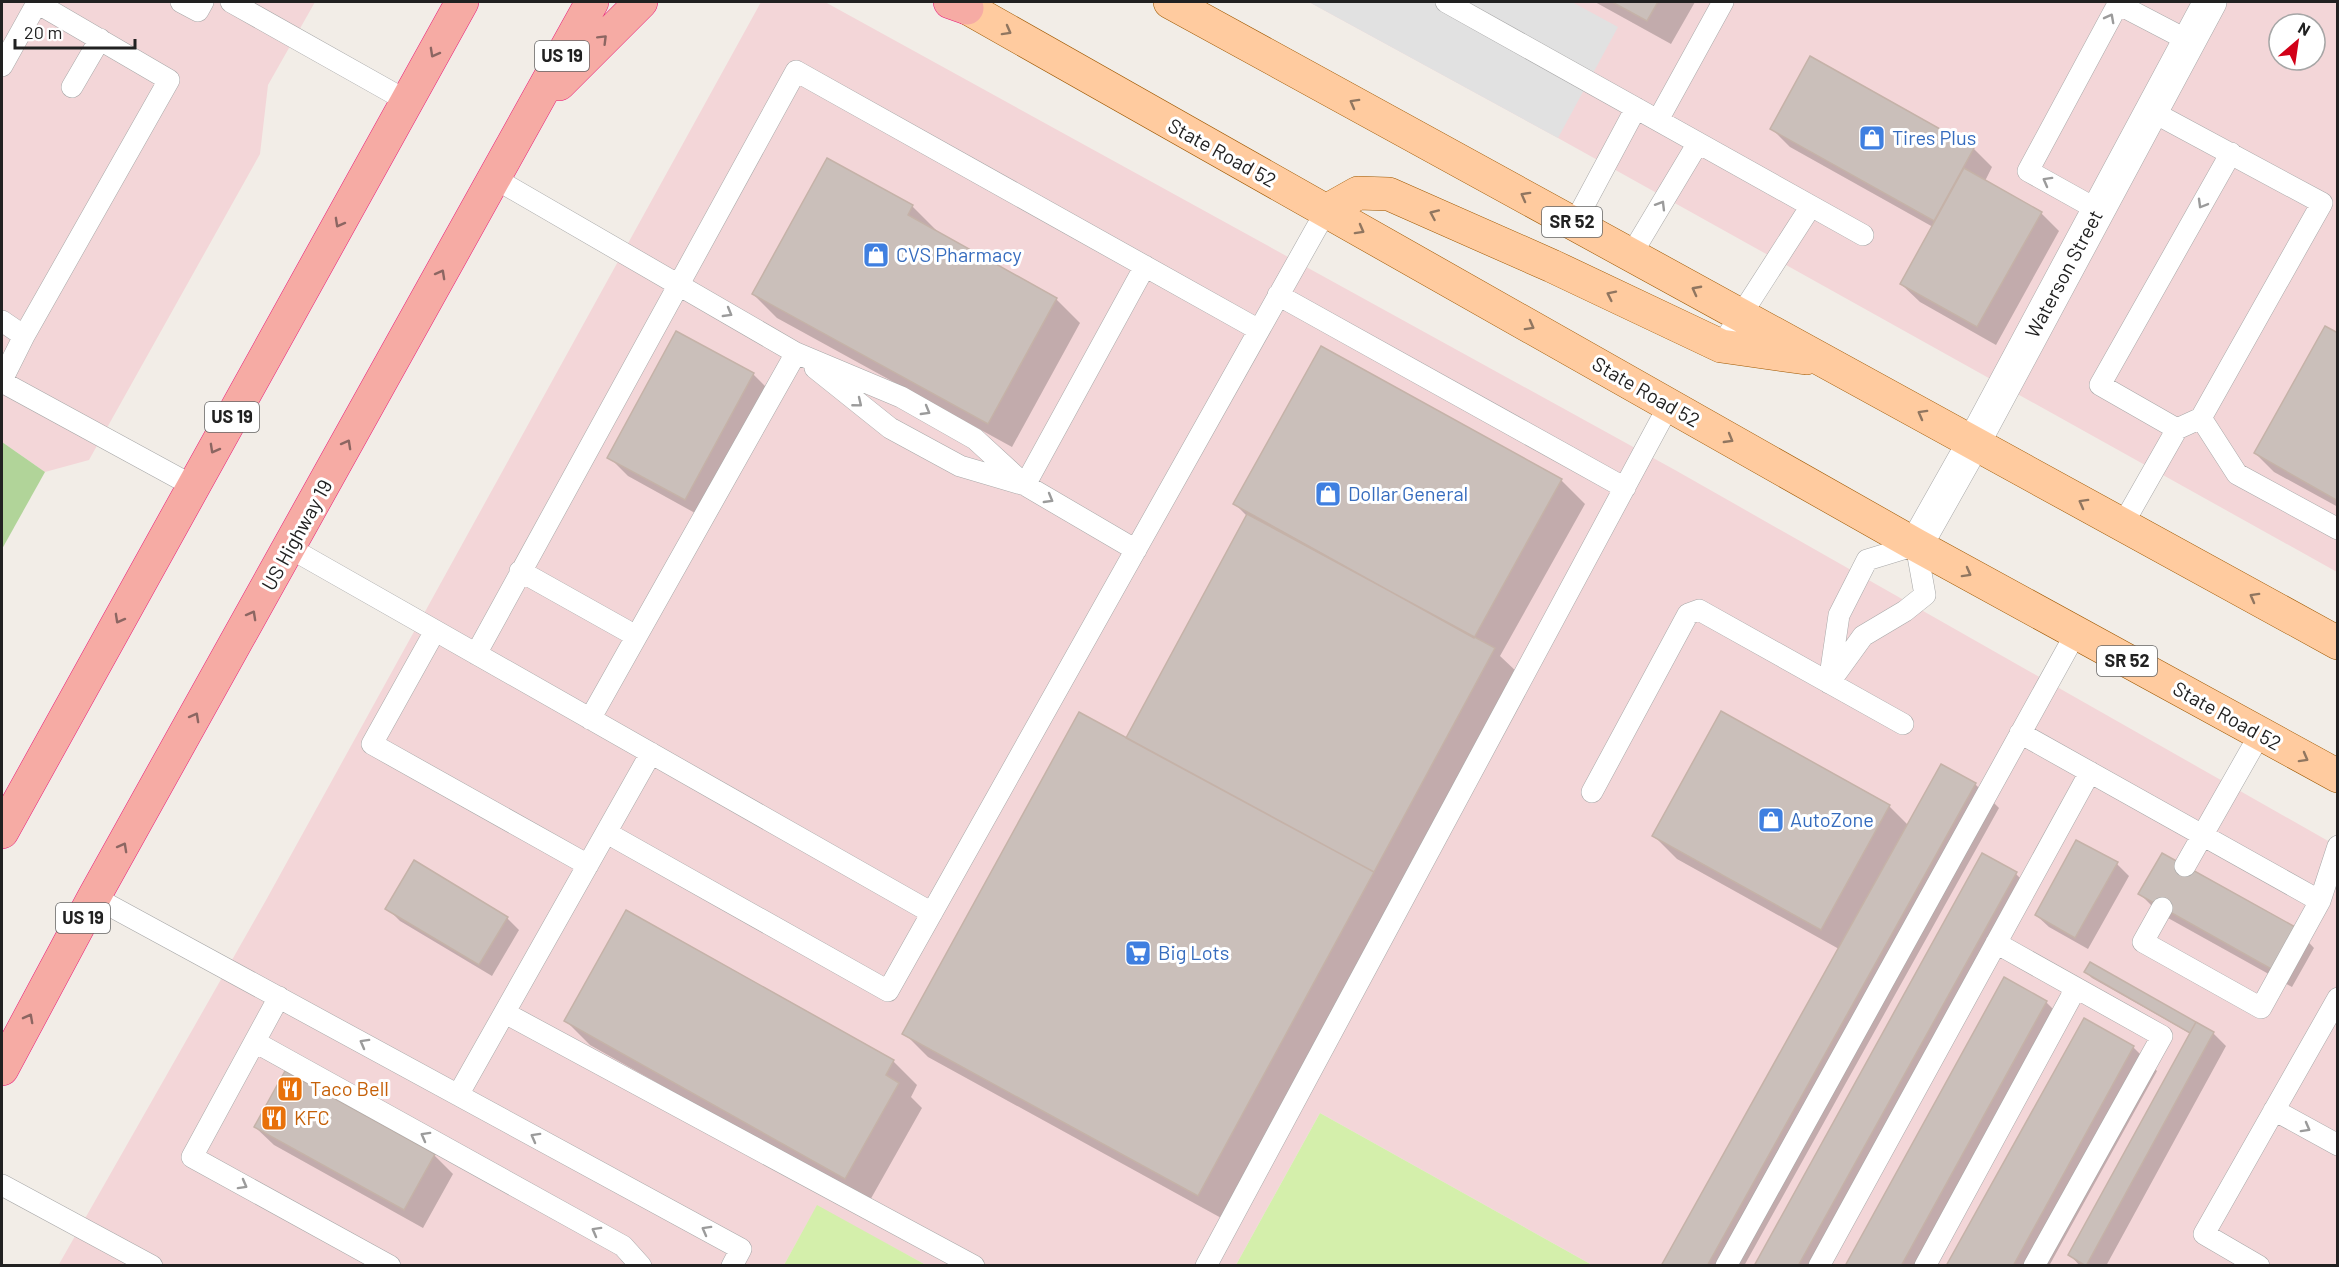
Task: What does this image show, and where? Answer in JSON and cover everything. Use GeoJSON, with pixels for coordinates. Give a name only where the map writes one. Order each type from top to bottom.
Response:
{"type":"FeatureCollection","features":[{"type":"Feature","properties":{"kind":"highway","name":"US 19"},"geometry":{"type":"LineString","coordinates":[[2,832],[462,2]]}},
{"type":"Feature","properties":{"kind":"highway","name":"US Highway 19"},"geometry":{"type":"LineString","coordinates":[[2,1069],[94,897],[592,2]]}},
{"type":"Feature","properties":{"kind":"highway"},"geometry":{"type":"LineString","coordinates":[[532,110],[641,2]]}},
{"type":"Feature","properties":{"kind":"main road","name":"SR 52"},"geometry":{"type":"LineString","coordinates":[[1174,2],[2337,643]]}},
{"type":"Feature","properties":{"kind":"main road","name":"State Road 52"},"geometry":{"type":"LineString","coordinates":[[958,4],[1916,545],[2337,777]]}},
{"type":"Feature","properties":{"kind":"main road"},"geometry":{"type":"LineString","coordinates":[[1326,211],[1358,193],[1389,194],[1552,266],[1721,346],[1825,361]]}},
{"type":"Feature","properties":{"kind":"street","name":"Waterson Street"},"geometry":{"type":"LineString","coordinates":[[1916,545],[1974,442],[2210,2]]}},
{"type":"Feature","properties":{"kind":"lane"},"geometry":{"type":"LineString","coordinates":[[181,2],[198,10],[202,2]]}},
{"type":"Feature","properties":{"kind":"lane"},"geometry":{"type":"LineString","coordinates":[[231,2],[407,101]]}},
{"type":"Feature","properties":{"kind":"lane"},"geometry":{"type":"LineString","coordinates":[[1446,2],[1863,235]]}},
{"type":"Feature","properties":{"kind":"lane"},"geometry":{"type":"LineString","coordinates":[[1658,120],[1723,2]]}},
{"type":"Feature","properties":{"kind":"lane"},"geometry":{"type":"LineString","coordinates":[[2,66],[37,3],[169,80],[24,336],[2,381],[193,486]]}},
{"type":"Feature","properties":{"kind":"lane"},"geometry":{"type":"LineString","coordinates":[[2098,210],[2028,171],[2118,4],[2189,41]]}},
{"type":"Feature","properties":{"kind":"lane"},"geometry":{"type":"LineString","coordinates":[[72,87],[100,39]]}},
{"type":"Feature","properties":{"kind":"lane"},"geometry":{"type":"LineString","coordinates":[[476,654],[677,284],[796,71],[1259,330]]}},
{"type":"Feature","properties":{"kind":"lane"},"geometry":{"type":"LineString","coordinates":[[1574,224],[1636,108]]}},
{"type":"Feature","properties":{"kind":"lane"},"geometry":{"type":"LineString","coordinates":[[2123,525],[2177,429],[2202,418],[2322,203],[2151,111]]}},
{"type":"Feature","properties":{"kind":"lane"},"geometry":{"type":"LineString","coordinates":[[1631,255],[1698,143]]}},
{"type":"Feature","properties":{"kind":"lane"},"geometry":{"type":"LineString","coordinates":[[2177,429],[2100,385],[2231,153]]}},
{"type":"Feature","properties":{"kind":"lane"},"geometry":{"type":"LineString","coordinates":[[494,178],[796,353],[901,397],[975,439],[1024,485],[1136,550]]}},
{"type":"Feature","properties":{"kind":"lane"},"geometry":{"type":"LineString","coordinates":[[1721,346],[1811,206]]}},
{"type":"Feature","properties":{"kind":"lane"},"geometry":{"type":"LineString","coordinates":[[607,833],[888,991],[1326,211]]}},
{"type":"Feature","properties":{"kind":"lane"},"geometry":{"type":"LineString","coordinates":[[1024,485],[1144,266]]}},
{"type":"Feature","properties":{"kind":"lane"},"geometry":{"type":"LineString","coordinates":[[1278,295],[1625,488]]}},
{"type":"Feature","properties":{"kind":"lane"},"geometry":{"type":"LineString","coordinates":[[2,321],[24,336]]}},
{"type":"Feature","properties":{"kind":"lane"},"geometry":{"type":"LineString","coordinates":[[796,353],[890,428],[960,466],[1024,485]]}},
{"type":"Feature","properties":{"kind":"lane"},"geometry":{"type":"LineString","coordinates":[[590,718],[796,353]]}},
{"type":"Feature","properties":{"kind":"lane"},"geometry":{"type":"LineString","coordinates":[[1206,1266],[1669,405]]}},
{"type":"Feature","properties":{"kind":"lane"},"geometry":{"type":"LineString","coordinates":[[2202,418],[2237,474],[2337,529]]}},
{"type":"Feature","properties":{"kind":"lane"},"geometry":{"type":"LineString","coordinates":[[1916,545],[1925,596],[1863,636],[1829,683],[1839,615],[1867,560],[1916,545]]}},
{"type":"Feature","properties":{"kind":"lane"},"geometry":{"type":"LineString","coordinates":[[290,548],[932,913]]}},
{"type":"Feature","properties":{"kind":"lane"},"geometry":{"type":"LineString","coordinates":[[520,571],[636,636]]}},
{"type":"Feature","properties":{"kind":"lane"},"geometry":{"type":"LineString","coordinates":[[1592,792],[1689,614],[1699,610],[1904,724]]}},
{"type":"Feature","properties":{"kind":"lane"},"geometry":{"type":"LineString","coordinates":[[435,630],[372,744],[588,865]]}},
{"type":"Feature","properties":{"kind":"lane"},"geometry":{"type":"LineString","coordinates":[[1726,1266],[2076,633]]}},
{"type":"Feature","properties":{"kind":"lane"},"geometry":{"type":"LineString","coordinates":[[2020,733],[2320,901]]}},
{"type":"Feature","properties":{"kind":"lane"},"geometry":{"type":"LineString","coordinates":[[2186,866],[2260,734]]}},
{"type":"Feature","properties":{"kind":"lane"},"geometry":{"type":"LineString","coordinates":[[458,1095],[651,753]]}},
{"type":"Feature","properties":{"kind":"lane"},"geometry":{"type":"LineString","coordinates":[[1819,1266],[2090,772]]}},
{"type":"Feature","properties":{"kind":"lane"},"geometry":{"type":"LineString","coordinates":[[2162,908],[2143,942],[2261,1008],[2320,901],[2337,846]]}},
{"type":"Feature","properties":{"kind":"lane"},"geometry":{"type":"LineString","coordinates":[[94,897],[741,1249],[732,1266]]}},
{"type":"Feature","properties":{"kind":"lane"},"geometry":{"type":"LineString","coordinates":[[1996,943],[2162,1036],[2034,1266]]}},
{"type":"Feature","properties":{"kind":"lane"},"geometry":{"type":"LineString","coordinates":[[1925,1266],[2076,988]]}},
{"type":"Feature","properties":{"kind":"lane"},"geometry":{"type":"LineString","coordinates":[[279,997],[192,1157],[390,1266]]}},
{"type":"Feature","properties":{"kind":"lane"},"geometry":{"type":"LineString","coordinates":[[2259,1266],[2204,1234],[2337,998]]}},
{"type":"Feature","properties":{"kind":"lane"},"geometry":{"type":"LineString","coordinates":[[505,1013],[974,1266]]}},
{"type":"Feature","properties":{"kind":"lane"},"geometry":{"type":"LineString","coordinates":[[255,1042],[623,1246],[641,1266]]}},
{"type":"Feature","properties":{"kind":"lane"},"geometry":{"type":"LineString","coordinates":[[2274,1110],[2337,1145]]}},
{"type":"Feature","properties":{"kind":"lane"},"geometry":{"type":"LineString","coordinates":[[2,1185],[152,1266]]}},
{"type":"Feature","properties":{"kind":"shaded area"},"geometry":{"type":"Polygon","coordinates":[[[2,2],[315,2],[268,85],[260,154],[89,460],[45,472],[2,442],[2,2]]]}},
{"type":"Feature","properties":{"kind":"shaded area"},"geometry":{"type":"Polygon","coordinates":[[[761,2],[825,2],[1675,470],[2337,846],[2337,1265],[1592,1265],[1320,1113],[1236,1265],[926,1265],[817,1206],[784,1265],[58,1266],[265,902],[761,2]]]}},
{"type":"Feature","properties":{"kind":"shaded area"},"geometry":{"type":"Polygon","coordinates":[[[1309,2],[2337,2],[2337,572],[1558,138],[1309,2]]]}},
{"type":"Feature","properties":{"kind":"shaded area"},"geometry":{"type":"Polygon","coordinates":[[[1309,2],[1572,2],[1618,27],[1558,138],[1309,2]]]}},
{"type":"Feature","properties":{"kind":"green space"},"geometry":{"type":"Polygon","coordinates":[[[2,442],[45,472],[2,549],[2,442]]]}},
{"type":"Feature","properties":{"kind":"green space"},"geometry":{"type":"Polygon","coordinates":[[[1320,1113],[1592,1265],[1236,1265],[1320,1113]]]}},
{"type":"Feature","properties":{"kind":"green space"},"geometry":{"type":"Polygon","coordinates":[[[817,1205],[926,1265],[784,1265],[817,1205]]]}},
{"type":"Feature","properties":{"kind":"building"},"geometry":{"type":"Polygon","coordinates":[[[1612,2],[1658,2],[1647,21],[1612,2]]]}},
{"type":"Feature","properties":{"kind":"building","name":"Tires Plus"},"geometry":{"type":"Polygon","coordinates":[[[1810,56],[1974,148],[1934,221],[1770,129],[1810,56]]]}},
{"type":"Feature","properties":{"kind":"building","name":"CVS Pharmacy"},"geometry":{"type":"Polygon","coordinates":[[[827,158],[913,205],[908,215],[1057,298],[988,424],[752,294],[827,158]]]}},
{"type":"Feature","properties":{"kind":"building"},"geometry":{"type":"Polygon","coordinates":[[[1964,168],[2042,212],[1977,327],[1900,284],[1964,168]]]}},
{"type":"Feature","properties":{"kind":"building"},"geometry":{"type":"Polygon","coordinates":[[[2325,326],[2338,333],[2338,501],[2254,453],[2325,326]]]}},
{"type":"Feature","properties":{"kind":"building"},"geometry":{"type":"Polygon","coordinates":[[[676,331],[754,373],[685,500],[607,458],[676,331]]]}},
{"type":"Feature","properties":{"kind":"building"},"geometry":{"type":"Polygon","coordinates":[[[1321,346],[1562,479],[1474,638],[1233,504],[1321,346]]]}},
{"type":"Feature","properties":{"kind":"building"},"geometry":{"type":"Polygon","coordinates":[[[1247,514],[1495,648],[1374,872],[1126,738],[1247,514]]]}},
{"type":"Feature","properties":{"kind":"building","name":"AutoZone"},"geometry":{"type":"Polygon","coordinates":[[[1721,711],[1890,805],[1821,930],[1652,836],[1721,711]]]}},
{"type":"Feature","properties":{"kind":"building","name":"Big Lots"},"geometry":{"type":"Polygon","coordinates":[[[1079,712],[1374,872],[1198,1196],[902,1034],[1079,712]]]}},
{"type":"Feature","properties":{"kind":"building"},"geometry":{"type":"Polygon","coordinates":[[[1941,764],[1976,783],[1707,1266],[1661,1266],[1941,764]]]}},
{"type":"Feature","properties":{"kind":"building"},"geometry":{"type":"Polygon","coordinates":[[[2076,840],[2118,862],[2075,938],[2035,915],[2076,840]]]}},
{"type":"Feature","properties":{"kind":"building"},"geometry":{"type":"Polygon","coordinates":[[[1982,853],[2017,872],[1798,1266],[1754,1266],[1982,853]]]}},
{"type":"Feature","properties":{"kind":"building"},"geometry":{"type":"Polygon","coordinates":[[[2162,853],[2297,928],[2273,970],[2138,894],[2162,853]]]}},
{"type":"Feature","properties":{"kind":"building"},"geometry":{"type":"Polygon","coordinates":[[[414,860],[508,917],[479,965],[385,909],[414,860]]]}},
{"type":"Feature","properties":{"kind":"building"},"geometry":{"type":"Polygon","coordinates":[[[626,910],[894,1060],[886,1075],[899,1083],[845,1179],[564,1021],[626,910]]]}},
{"type":"Feature","properties":{"kind":"building"},"geometry":{"type":"Polygon","coordinates":[[[2090,962],[2196,1022],[2190,1033],[2084,972],[2090,962]]]}},
{"type":"Feature","properties":{"kind":"building"},"geometry":{"type":"Polygon","coordinates":[[[2004,977],[2047,1001],[1901,1266],[1845,1266],[2004,977]]]}},
{"type":"Feature","properties":{"kind":"building"},"geometry":{"type":"Polygon","coordinates":[[[2084,1018],[2134,1046],[2013,1266],[1946,1266],[2084,1018]]]}},
{"type":"Feature","properties":{"kind":"building"},"geometry":{"type":"Polygon","coordinates":[[[2196,1022],[2214,1032],[2086,1266],[2068,1255],[2196,1022]]]}},
{"type":"Feature","properties":{"kind":"building"},"geometry":{"type":"Polygon","coordinates":[[[285,1071],[435,1154],[404,1210],[254,1127],[285,1071]]]}},
{"type":"Feature","properties":{"kind":"place","name":"Tires Plus"},"geometry":{"type":"Point","coordinates":[1872,138]}},
{"type":"Feature","properties":{"kind":"place","name":"CVS Pharmacy"},"geometry":{"type":"Point","coordinates":[876,255]}},
{"type":"Feature","properties":{"kind":"place","name":"Dollar General"},"geometry":{"type":"Point","coordinates":[1328,494]}},
{"type":"Feature","properties":{"kind":"place","name":"AutoZone"},"geometry":{"type":"Point","coordinates":[1771,820]}},
{"type":"Feature","properties":{"kind":"place","name":"Big Lots"},"geometry":{"type":"Point","coordinates":[1138,953]}},
{"type":"Feature","properties":{"kind":"place","name":"Taco Bell"},"geometry":{"type":"Point","coordinates":[290,1089]}},
{"type":"Feature","properties":{"kind":"place","name":"KFC"},"geometry":{"type":"Point","coordinates":[274,1118]}}]}
